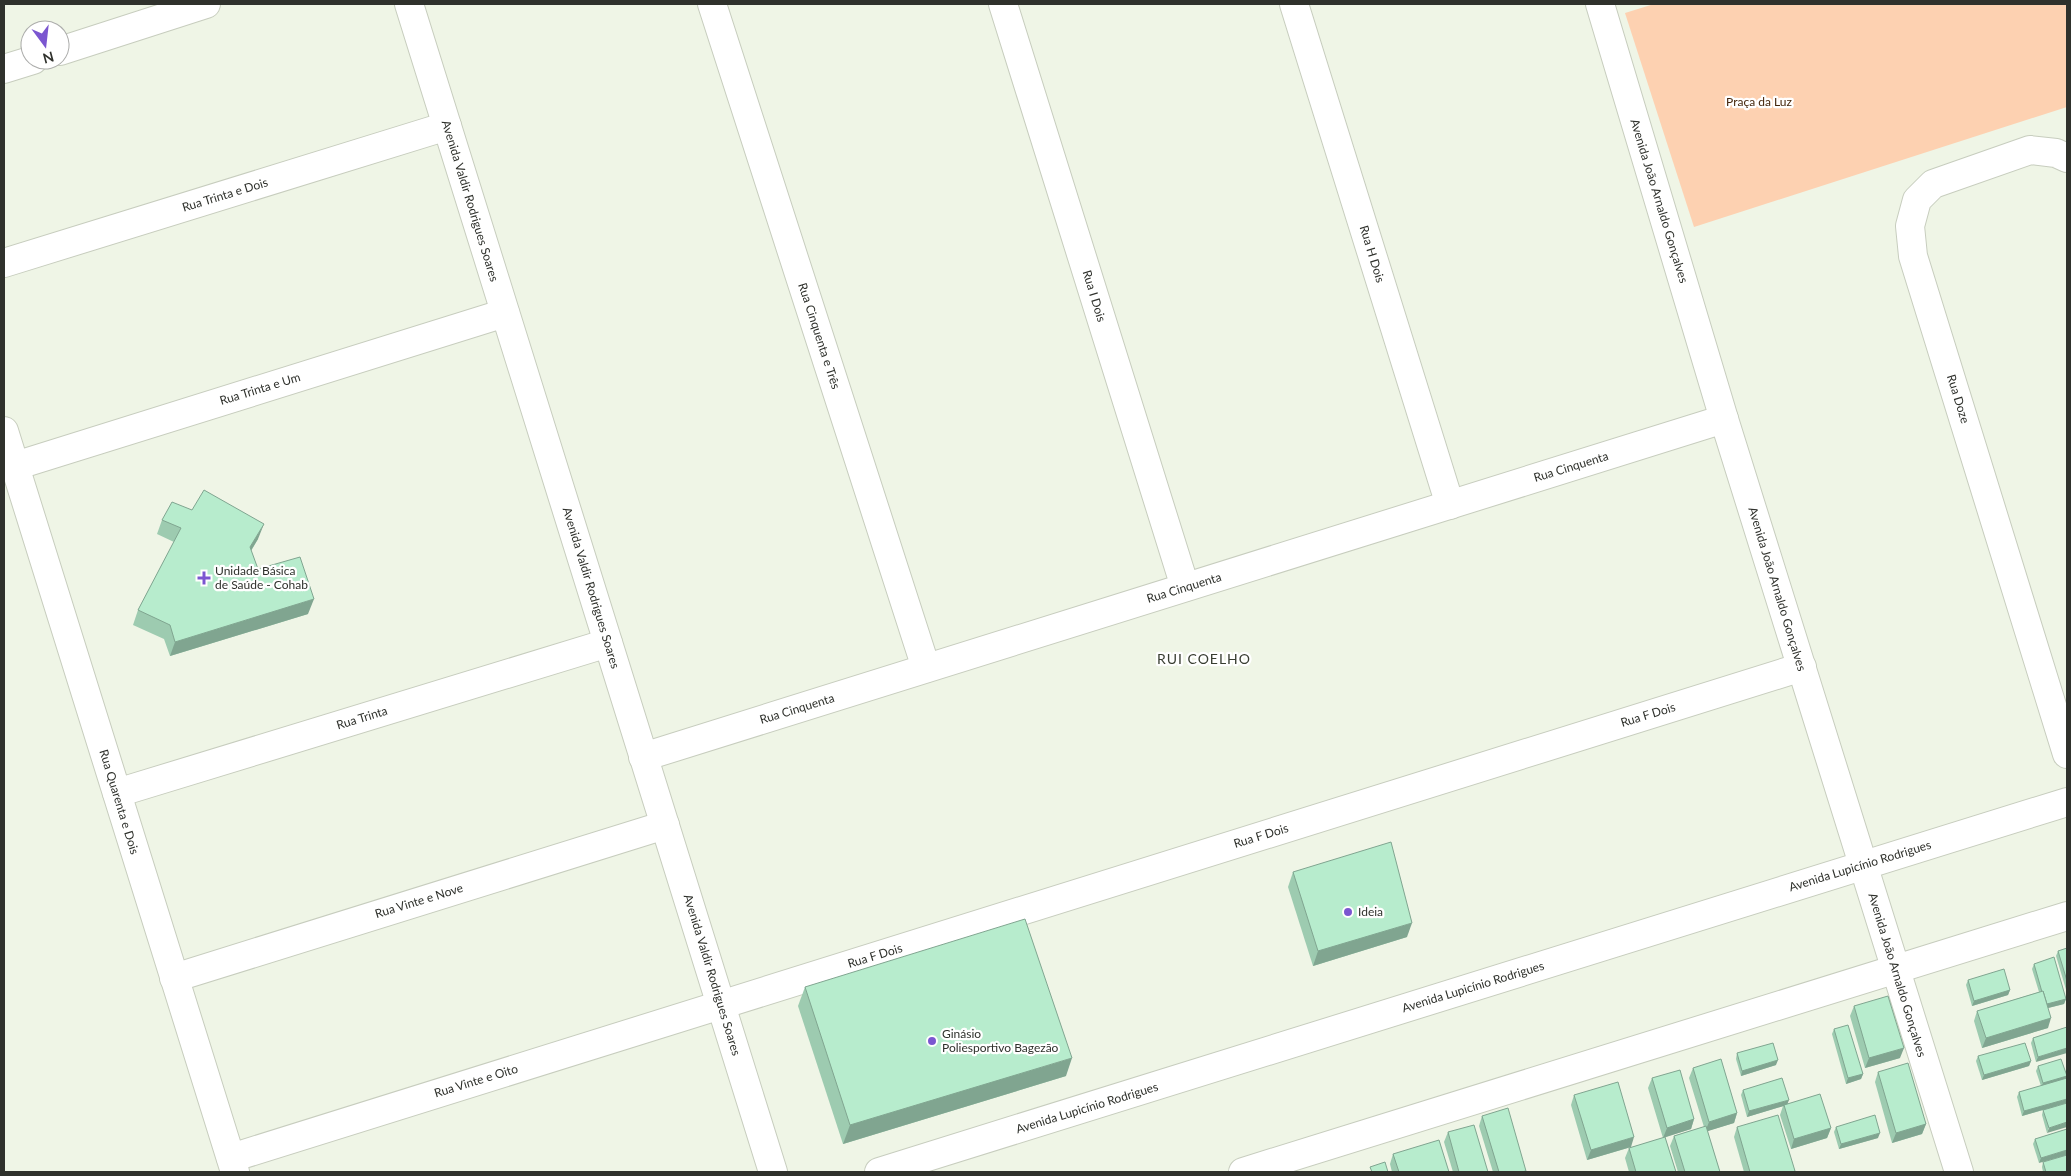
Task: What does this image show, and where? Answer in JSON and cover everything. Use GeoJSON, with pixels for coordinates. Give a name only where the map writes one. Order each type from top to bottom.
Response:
{"type":"FeatureCollection","features":[{"type":"Feature","properties":{"kind":"street"},"geometry":{"type":"LineString","coordinates":[[70,48],[206,4]]}},
{"type":"Feature","properties":{"kind":"street","name":"Rua Cinquenta e Três"},"geometry":{"type":"LineString","coordinates":[[712,4],[926,668]]}},
{"type":"Feature","properties":{"kind":"street","name":"Rua I Dois"},"geometry":{"type":"LineString","coordinates":[[1003,4],[1185,588]]}},
{"type":"Feature","properties":{"kind":"street","name":"Rua H Dois"},"geometry":{"type":"LineString","coordinates":[[1294,4],[1450,505]]}},
{"type":"Feature","properties":{"kind":"street","name":"Avenida João Arnaldo Gonçalves"},"geometry":{"type":"LineString","coordinates":[[1600,4],[1724,419],[1895,969],[1952,1170]]}},
{"type":"Feature","properties":{"kind":"street","name":"Avenida Valdir Rodrigues Soares"},"geometry":{"type":"LineString","coordinates":[[413,5],[447,126],[773,1172]]}},
{"type":"Feature","properties":{"kind":"street"},"geometry":{"type":"LineString","coordinates":[[4,70],[20,64]]}},
{"type":"Feature","properties":{"kind":"street","name":"Rua Trinta e Dois"},"geometry":{"type":"LineString","coordinates":[[4,263],[447,126]]}},
{"type":"Feature","properties":{"kind":"street","name":"Rua Doze"},"geometry":{"type":"LineString","coordinates":[[2067,158],[2056,153],[2030,150],[1933,184],[1917,200],[1910,226],[1913,256],[2067,754]]}},
{"type":"Feature","properties":{"kind":"street","name":"Rua Trinta e Um"},"geometry":{"type":"LineString","coordinates":[[15,466],[505,313]]}},
{"type":"Feature","properties":{"kind":"street","name":"Rua Cinquenta"},"geometry":{"type":"LineString","coordinates":[[644,757],[1724,419]]}},
{"type":"Feature","properties":{"kind":"street","name":"Rua Quarenta e Dois"},"geometry":{"type":"LineString","coordinates":[[4,431],[233,1165]]}},
{"type":"Feature","properties":{"kind":"street","name":"Rua Trinta"},"geometry":{"type":"LineString","coordinates":[[117,792],[608,643]]}},
{"type":"Feature","properties":{"kind":"street","name":"Rua F Dois"},"geometry":{"type":"LineString","coordinates":[[721,1004],[1802,667]]}},
{"type":"Feature","properties":{"kind":"street","name":"Avenida Lupicínio Rodrigues"},"geometry":{"type":"LineString","coordinates":[[879,1172],[2067,802]]}},
{"type":"Feature","properties":{"kind":"street","name":"Rua Vinte e Nove"},"geometry":{"type":"LineString","coordinates":[[174,978],[665,825]]}},
{"type":"Feature","properties":{"kind":"street"},"geometry":{"type":"LineString","coordinates":[[1243,1172],[2067,916]]}},
{"type":"Feature","properties":{"kind":"street","name":"Rua Vinte e Oito"},"geometry":{"type":"LineString","coordinates":[[233,1165],[721,1004]]}},
{"type":"Feature","properties":{"kind":"green space","name":"Praça da Luz"},"geometry":{"type":"Polygon","coordinates":[[[1654,4],[2067,4],[2067,107],[1694,227],[1625,13],[1654,4]]]}},
{"type":"Feature","properties":{"kind":"building","name":"Unidade Básica de Saúde - Cohab"},"geometry":{"type":"Polygon","coordinates":[[[204,490],[264,524],[250,547],[258,569],[300,557],[314,599],[175,642],[170,625],[138,610],[181,528],[162,520],[172,502],[192,510],[204,490]]]}},
{"type":"Feature","properties":{"kind":"building","name":"Ideia"},"geometry":{"type":"Polygon","coordinates":[[[1391,842],[1412,923],[1318,951],[1293,872],[1391,842]]]}},
{"type":"Feature","properties":{"kind":"building","name":"Ginásio Poliesportivo Bagezão"},"geometry":{"type":"Polygon","coordinates":[[[1025,919],[1072,1058],[850,1125],[805,987],[1025,919]]]}},
{"type":"Feature","properties":{"kind":"building"},"geometry":{"type":"Polygon","coordinates":[[[2067,948],[2067,981],[2058,951],[2067,948]]]}},
{"type":"Feature","properties":{"kind":"building"},"geometry":{"type":"Polygon","coordinates":[[[2054,957],[2066,999],[2047,1004],[2034,964],[2054,957]]]}},
{"type":"Feature","properties":{"kind":"building"},"geometry":{"type":"Polygon","coordinates":[[[2004,969],[2010,990],[1974,1001],[1968,980],[2004,969]]]}},
{"type":"Feature","properties":{"kind":"building"},"geometry":{"type":"Polygon","coordinates":[[[2043,991],[2051,1018],[1986,1038],[1977,1011],[2043,991]]]}},
{"type":"Feature","properties":{"kind":"building"},"geometry":{"type":"Polygon","coordinates":[[[1888,996],[1904,1048],[1869,1058],[1854,1006],[1888,996]]]}},
{"type":"Feature","properties":{"kind":"building"},"geometry":{"type":"Polygon","coordinates":[[[1848,1025],[1863,1074],[1848,1078],[1834,1029],[1848,1025]]]}},
{"type":"Feature","properties":{"kind":"building"},"geometry":{"type":"Polygon","coordinates":[[[2067,1027],[2067,1048],[2038,1057],[2033,1038],[2067,1027]]]}},
{"type":"Feature","properties":{"kind":"building"},"geometry":{"type":"Polygon","coordinates":[[[1773,1043],[1778,1060],[1742,1071],[1737,1053],[1773,1043]]]}},
{"type":"Feature","properties":{"kind":"building"},"geometry":{"type":"Polygon","coordinates":[[[2025,1043],[2031,1061],[1984,1075],[1978,1056],[2025,1043]]]}},
{"type":"Feature","properties":{"kind":"building"},"geometry":{"type":"Polygon","coordinates":[[[1721,1059],[1737,1113],[1709,1122],[1693,1068],[1721,1059]]]}},
{"type":"Feature","properties":{"kind":"building"},"geometry":{"type":"Polygon","coordinates":[[[2061,1059],[2067,1076],[2043,1083],[2038,1066],[2061,1059]]]}},
{"type":"Feature","properties":{"kind":"building"},"geometry":{"type":"Polygon","coordinates":[[[1908,1063],[1926,1124],[1896,1133],[1878,1072],[1908,1063]]]}},
{"type":"Feature","properties":{"kind":"building"},"geometry":{"type":"Polygon","coordinates":[[[1680,1070],[1694,1119],[1667,1128],[1652,1078],[1680,1070]]]}},
{"type":"Feature","properties":{"kind":"building"},"geometry":{"type":"Polygon","coordinates":[[[1782,1078],[1789,1100],[1749,1111],[1743,1090],[1782,1078]]]}},
{"type":"Feature","properties":{"kind":"building"},"geometry":{"type":"Polygon","coordinates":[[[2067,1078],[2067,1099],[2024,1111],[2019,1092],[2067,1078]]]}},
{"type":"Feature","properties":{"kind":"building"},"geometry":{"type":"Polygon","coordinates":[[[1618,1082],[1634,1137],[1591,1150],[1574,1095],[1618,1082]]]}},
{"type":"Feature","properties":{"kind":"building"},"geometry":{"type":"Polygon","coordinates":[[[1820,1094],[1831,1128],[1794,1139],[1784,1105],[1820,1094]]]}},
{"type":"Feature","properties":{"kind":"building"},"geometry":{"type":"Polygon","coordinates":[[[2067,1103],[2067,1122],[2049,1128],[2043,1110],[2067,1103]]]}},
{"type":"Feature","properties":{"kind":"building"},"geometry":{"type":"Polygon","coordinates":[[[1508,1108],[1526,1171],[1499,1172],[1482,1116],[1508,1108]]]}},
{"type":"Feature","properties":{"kind":"building"},"geometry":{"type":"Polygon","coordinates":[[[1778,1115],[1795,1171],[1750,1172],[1737,1127],[1778,1115]]]}},
{"type":"Feature","properties":{"kind":"building"},"geometry":{"type":"Polygon","coordinates":[[[1875,1115],[1880,1133],[1841,1144],[1836,1127],[1875,1115]]]}},
{"type":"Feature","properties":{"kind":"building"},"geometry":{"type":"Polygon","coordinates":[[[1474,1125],[1488,1172],[1459,1172],[1448,1132],[1474,1125]]]}},
{"type":"Feature","properties":{"kind":"building"},"geometry":{"type":"Polygon","coordinates":[[[1706,1126],[1720,1172],[1685,1172],[1674,1136],[1706,1126]]]}},
{"type":"Feature","properties":{"kind":"building"},"geometry":{"type":"Polygon","coordinates":[[[2067,1129],[2067,1150],[2041,1158],[2035,1139],[2067,1129]]]}},
{"type":"Feature","properties":{"kind":"building"},"geometry":{"type":"Polygon","coordinates":[[[1665,1137],[1676,1172],[1636,1172],[1629,1148],[1665,1137]]]}},
{"type":"Feature","properties":{"kind":"building"},"geometry":{"type":"Polygon","coordinates":[[[1439,1140],[1449,1172],[1399,1172],[1393,1154],[1439,1140]]]}},
{"type":"Feature","properties":{"kind":"building"},"geometry":{"type":"Polygon","coordinates":[[[2067,1155],[2067,1172],[2046,1172],[2043,1162],[2067,1155]]]}},
{"type":"Feature","properties":{"kind":"building"},"geometry":{"type":"Polygon","coordinates":[[[1385,1162],[1388,1172],[1372,1172],[1370,1167],[1385,1162]]]}},
{"type":"Feature","properties":{"kind":"place","name":"Unidade Básica de Saúde - Cohab"},"geometry":{"type":"Point","coordinates":[204,578]}},
{"type":"Feature","properties":{"kind":"place","name":"Ideia"},"geometry":{"type":"Point","coordinates":[1348,912]}},
{"type":"Feature","properties":{"kind":"place","name":"Ginásio Poliesportivo Bagezão"},"geometry":{"type":"Point","coordinates":[932,1041]}},
{"type":"Feature","properties":{"kind":"district","name":"RUI COELHO"},"geometry":{"type":"Point","coordinates":[1204,659]}}]}
